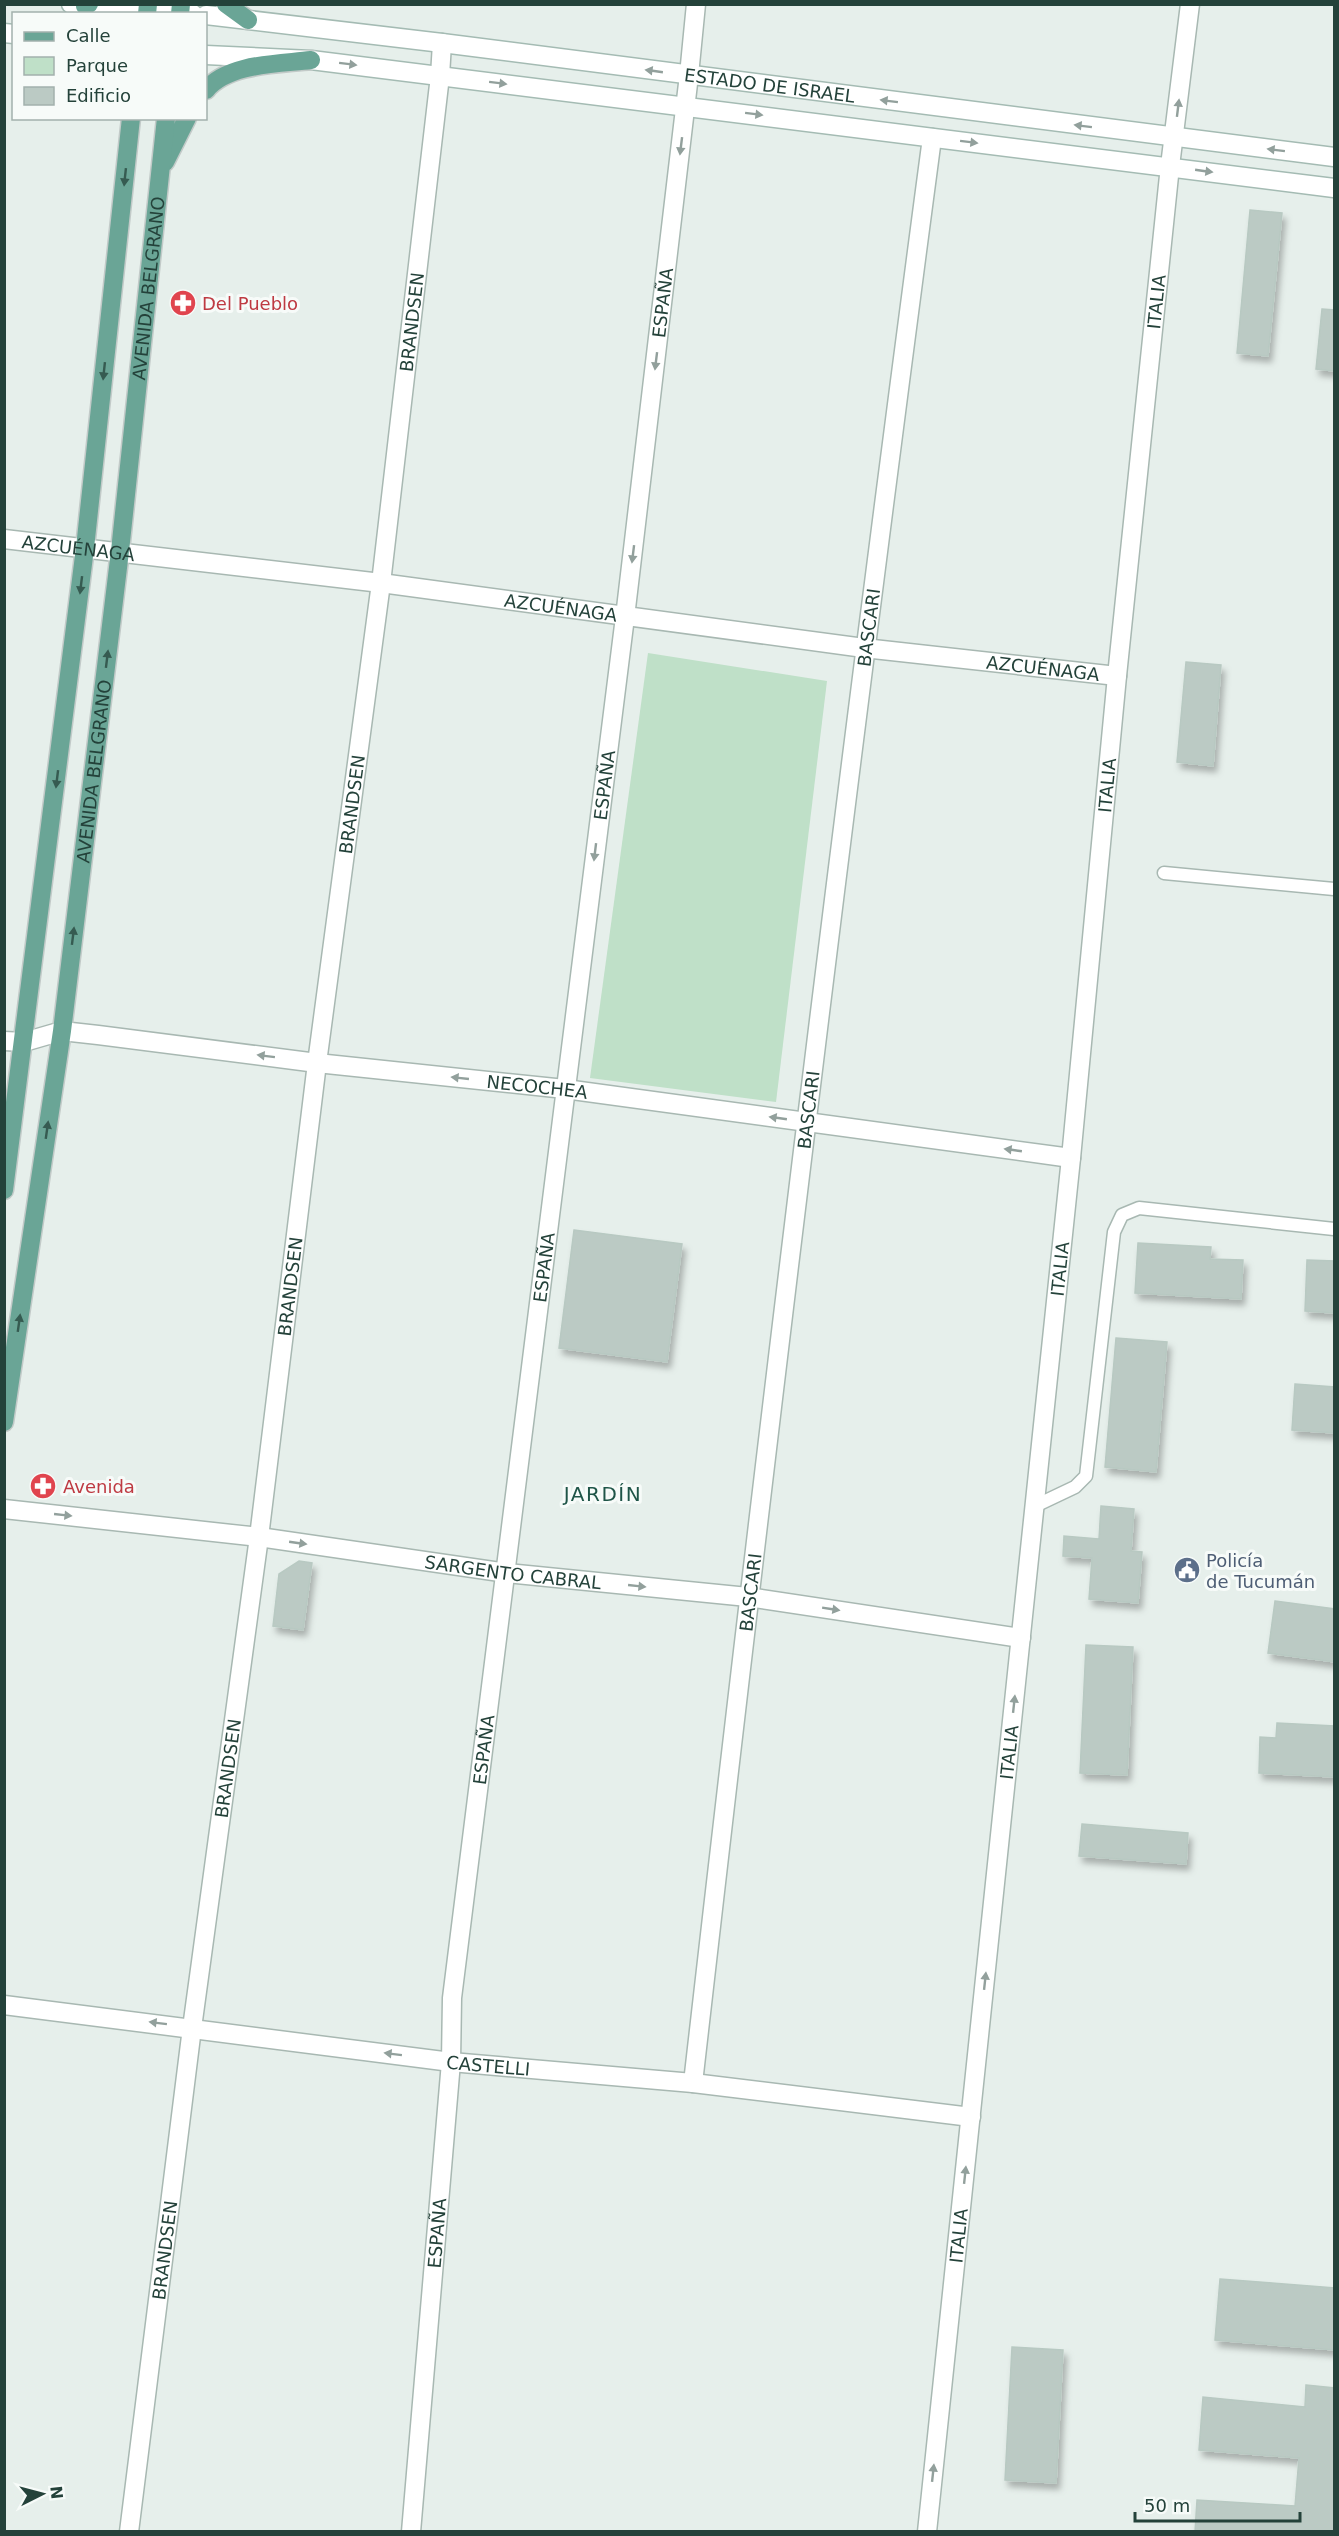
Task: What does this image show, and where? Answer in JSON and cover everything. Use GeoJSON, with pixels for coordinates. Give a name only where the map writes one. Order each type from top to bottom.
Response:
{"type":"FeatureCollection","features":[{"type":"Feature","properties":{"kind":"main road"},"geometry":{"type":"LineString","coordinates":[[226,4],[248,20]]}},
{"type":"Feature","properties":{"kind":"main road"},"geometry":{"type":"LineString","coordinates":[[207,88],[210,84],[242,70],[311,60]]}},
{"type":"Feature","properties":{"kind":"main road","name":"AVENIDA BELGRANO"},"geometry":{"type":"LineString","coordinates":[[4,1190],[85,548],[131,120]]}},
{"type":"Feature","properties":{"kind":"main road","name":"AVENIDA BELGRANO"},"geometry":{"type":"LineString","coordinates":[[4,1422],[62,1031],[120,551],[166,120]]}},
{"type":"Feature","properties":{"kind":"main road"},"geometry":{"type":"LineString","coordinates":[[159,175],[186,120]]}},
{"type":"Feature","properties":{"kind":"street","name":"ESPAÑA"},"geometry":{"type":"LineString","coordinates":[[411,2532],[451,2062],[452,1998],[625,617],[696,4]]}},
{"type":"Feature","properties":{"kind":"street","name":"ITALIA"},"geometry":{"type":"LineString","coordinates":[[927,2532],[1071,1158],[1117,676],[1170,166],[1190,4]]}},
{"type":"Feature","properties":{"kind":"street"},"geometry":{"type":"LineString","coordinates":[[82,5],[183,11]]}},
{"type":"Feature","properties":{"kind":"street","name":"ESTADO DE ISRAEL"},"geometry":{"type":"LineString","coordinates":[[207,15],[1335,157]]}},
{"type":"Feature","properties":{"kind":"street","name":"BRANDSEN"},"geometry":{"type":"LineString","coordinates":[[129,2532],[192,2028],[259,1537],[317,1063],[381,583],[442,43]]}},
{"type":"Feature","properties":{"kind":"street","name":"ESTADO DE ISRAEL"},"geometry":{"type":"LineString","coordinates":[[207,55],[311,60],[686,105],[1335,188]]}},
{"type":"Feature","properties":{"kind":"street","name":"BASCARI"},"geometry":{"type":"LineString","coordinates":[[693,2083],[748,1597],[864,648],[932,138]]}},
{"type":"Feature","properties":{"kind":"street","name":"AZCUÉNAGA"},"geometry":{"type":"LineString","coordinates":[[4,539],[381,583],[864,648],[1117,676]]}},
{"type":"Feature","properties":{"kind":"street","name":"NECOCHEA"},"geometry":{"type":"LineString","coordinates":[[4,1041],[24,1042],[62,1031],[317,1063],[565,1089],[1071,1158]]}},
{"type":"Feature","properties":{"kind":"street","name":"SARGENTO CABRAL"},"geometry":{"type":"LineString","coordinates":[[4,1509],[259,1537],[507,1573],[748,1597],[1021,1638]]}},
{"type":"Feature","properties":{"kind":"street","name":"CASTELLI"},"geometry":{"type":"LineString","coordinates":[[4,2005],[451,2062],[693,2083],[972,2117]]}},
{"type":"Feature","properties":{"kind":"lane"},"geometry":{"type":"LineString","coordinates":[[1164,873],[1335,889]]}},
{"type":"Feature","properties":{"kind":"lane"},"geometry":{"type":"LineString","coordinates":[[1035,1506],[1075,1487],[1086,1476],[1114,1232],[1122,1215],[1139,1208],[1335,1229]]}},
{"type":"Feature","properties":{"kind":"green space"},"geometry":{"type":"Polygon","coordinates":[[[648,653],[827,681],[776,1102],[590,1078],[648,653]]]}},
{"type":"Feature","properties":{"kind":"building"},"geometry":{"type":"Polygon","coordinates":[[[1250,210],[1282,213],[1268,356],[1237,353],[1250,210]]]}},
{"type":"Feature","properties":{"kind":"building"},"geometry":{"type":"Polygon","coordinates":[[[1322,309],[1335,310],[1335,371],[1316,369],[1322,309]]]}},
{"type":"Feature","properties":{"kind":"building"},"geometry":{"type":"Polygon","coordinates":[[[1186,662],[1221,665],[1213,766],[1177,762],[1186,662]]]}},
{"type":"Feature","properties":{"kind":"building"},"geometry":{"type":"Polygon","coordinates":[[[574,1230],[682,1244],[667,1362],[559,1348],[574,1230]]]}},
{"type":"Feature","properties":{"kind":"building"},"geometry":{"type":"Polygon","coordinates":[[[1138,1243],[1211,1247],[1210,1259],[1243,1260],[1241,1299],[1135,1293],[1138,1243]]]}},
{"type":"Feature","properties":{"kind":"building"},"geometry":{"type":"Polygon","coordinates":[[[1307,1260],[1335,1261],[1335,1313],[1305,1311],[1307,1260]]]}},
{"type":"Feature","properties":{"kind":"building"},"geometry":{"type":"Polygon","coordinates":[[[1116,1338],[1167,1342],[1156,1472],[1105,1467],[1116,1338]]]}},
{"type":"Feature","properties":{"kind":"building"},"geometry":{"type":"Polygon","coordinates":[[[1295,1384],[1335,1387],[1335,1433],[1292,1430],[1295,1384]]]}},
{"type":"Feature","properties":{"kind":"building"},"geometry":{"type":"Polygon","coordinates":[[[1101,1506],[1134,1509],[1131,1551],[1142,1552],[1138,1603],[1089,1599],[1092,1558],[1063,1556],[1064,1536],[1099,1539],[1101,1506]]]}},
{"type":"Feature","properties":{"kind":"building"},"geometry":{"type":"Polygon","coordinates":[[[299,1561],[312,1563],[303,1630],[273,1626],[279,1574],[299,1561]]]}},
{"type":"Feature","properties":{"kind":"building"},"geometry":{"type":"Polygon","coordinates":[[[1275,1601],[1335,1609],[1335,1662],[1268,1653],[1275,1601]]]}},
{"type":"Feature","properties":{"kind":"building"},"geometry":{"type":"Polygon","coordinates":[[[1086,1645],[1133,1647],[1127,1775],[1080,1773],[1086,1645]]]}},
{"type":"Feature","properties":{"kind":"building"},"geometry":{"type":"Polygon","coordinates":[[[1277,1723],[1335,1726],[1335,1777],[1259,1773],[1260,1737],[1276,1738],[1277,1723]]]}},
{"type":"Feature","properties":{"kind":"building"},"geometry":{"type":"Polygon","coordinates":[[[1082,1824],[1188,1833],[1186,1864],[1079,1856],[1082,1824]]]}},
{"type":"Feature","properties":{"kind":"building"},"geometry":{"type":"Polygon","coordinates":[[[1220,2279],[1335,2288],[1335,2350],[1215,2340],[1220,2279]]]}},
{"type":"Feature","properties":{"kind":"building"},"geometry":{"type":"Polygon","coordinates":[[[1012,2347],[1063,2350],[1056,2483],[1005,2480],[1012,2347]]]}},
{"type":"Feature","properties":{"kind":"building"},"geometry":{"type":"Polygon","coordinates":[[[1306,2385],[1335,2388],[1335,2532],[1195,2532],[1197,2500],[1295,2506],[1299,2458],[1199,2450],[1203,2397],[1305,2407],[1306,2385]]]}},
{"type":"Feature","properties":{"kind":"place","name":"Del Pueblo"},"geometry":{"type":"Point","coordinates":[183,303]}},
{"type":"Feature","properties":{"kind":"place","name":"Avenida"},"geometry":{"type":"Point","coordinates":[43,1486]}},
{"type":"Feature","properties":{"kind":"place","name":"Policía de Tucumán"},"geometry":{"type":"Point","coordinates":[1187,1570]}},
{"type":"Feature","properties":{"kind":"district","name":"JARDÍN"},"geometry":{"type":"Point","coordinates":[603,1494]}}]}
